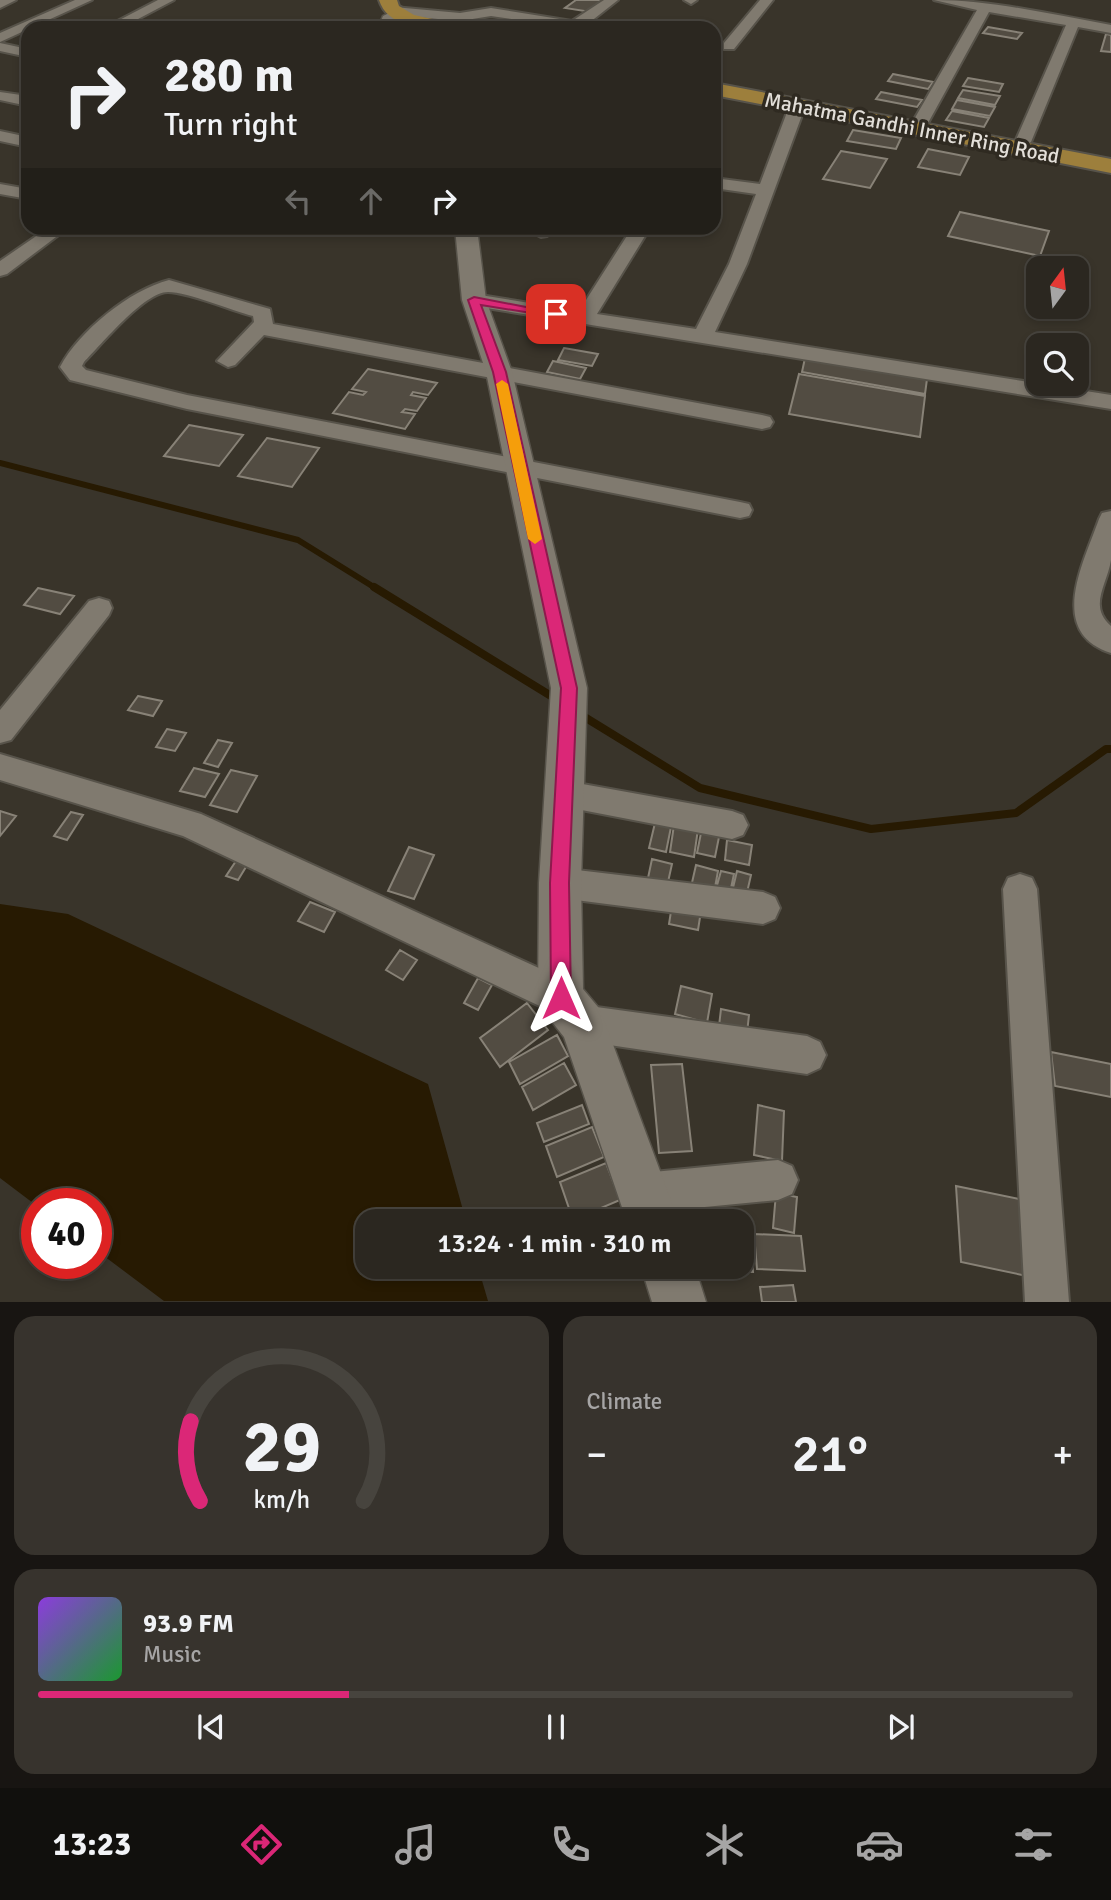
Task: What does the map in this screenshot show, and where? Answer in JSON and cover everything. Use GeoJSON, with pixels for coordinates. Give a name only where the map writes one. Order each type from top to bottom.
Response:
{"type":"FeatureCollection","features":[{"type":"Feature","properties":{"kind":"main road"},"geometry":{"type":"LineString","coordinates":[[372,0],[378,12],[420,21]]}},
{"type":"Feature","properties":{"kind":"main road","name":"Mahatma Gandhi Inner Ring Road"},"geometry":{"type":"LineString","coordinates":[[721,91],[920,123],[1111,159]]}},
{"type":"Feature","properties":{"kind":"main road","name":"Mahatma Gandhi Inner Ring Road"},"geometry":{"type":"LineString","coordinates":[[721,91],[1111,166]]}},
{"type":"Feature","properties":{"kind":"street"},"geometry":{"type":"LineString","coordinates":[[0,4],[10,0]]}},
{"type":"Feature","properties":{"kind":"street"},"geometry":{"type":"LineString","coordinates":[[38,21],[86,0]]}},
{"type":"Feature","properties":{"kind":"street"},"geometry":{"type":"LineString","coordinates":[[125,21],[168,0]]}},
{"type":"Feature","properties":{"kind":"street"},"geometry":{"type":"LineString","coordinates":[[583,21],[612,0]]}},
{"type":"Feature","properties":{"kind":"street"},"geometry":{"type":"LineString","coordinates":[[729,46],[767,0]]}},
{"type":"Feature","properties":{"kind":"street"},"geometry":{"type":"LineString","coordinates":[[940,0],[1051,14],[1074,22],[1111,29]]}},
{"type":"Feature","properties":{"kind":"street"},"geometry":{"type":"LineString","coordinates":[[920,123],[985,7]]}},
{"type":"Feature","properties":{"kind":"street"},"geometry":{"type":"LineString","coordinates":[[391,14],[460,17],[491,12],[547,21]]}},
{"type":"Feature","properties":{"kind":"street"},"geometry":{"type":"LineString","coordinates":[[1023,142],[1074,22]]}},
{"type":"Feature","properties":{"kind":"street"},"geometry":{"type":"LineString","coordinates":[[0,38],[21,29]]}},
{"type":"Feature","properties":{"kind":"street"},"geometry":{"type":"LineString","coordinates":[[0,96],[21,100]]}},
{"type":"Feature","properties":{"kind":"street"},"geometry":{"type":"LineString","coordinates":[[703,337],[738,264],[797,107]]}},
{"type":"Feature","properties":{"kind":"street"},"geometry":{"type":"LineString","coordinates":[[0,136],[21,140]]}},
{"type":"Feature","properties":{"kind":"street"},"geometry":{"type":"LineString","coordinates":[[721,184],[766,190]]}},
{"type":"Feature","properties":{"kind":"street"},"geometry":{"type":"LineString","coordinates":[[0,188],[21,192]]}},
{"type":"Feature","properties":{"kind":"street"},"geometry":{"type":"LineString","coordinates":[[0,270],[50,235]]}},
{"type":"Feature","properties":{"kind":"street"},"geometry":{"type":"LineString","coordinates":[[467,235],[474,300],[499,372],[569,688],[560,883],[571,1010],[648,1207],[778,1180]]}},
{"type":"Feature","properties":{"kind":"street"},"geometry":{"type":"LineString","coordinates":[[584,318],[637,235]]}},
{"type":"Feature","properties":{"kind":"street"},"geometry":{"type":"LineString","coordinates":[[228,361],[259,327],[265,316],[258,311],[169,286],[158,287],[136,302],[75,359],[71,367],[78,375],[187,402],[740,510]]}},
{"type":"Feature","properties":{"kind":"street"},"geometry":{"type":"LineString","coordinates":[[474,300],[1111,402]]}},
{"type":"Feature","properties":{"kind":"street"},"geometry":{"type":"LineString","coordinates":[[259,327],[762,422]]}},
{"type":"Feature","properties":{"kind":"street"},"geometry":{"type":"LineString","coordinates":[[1111,519],[1085,601],[1089,622],[1111,642]]}},
{"type":"Feature","properties":{"kind":"street"},"geometry":{"type":"LineString","coordinates":[[0,731],[99,608]]}},
{"type":"Feature","properties":{"kind":"street"},"geometry":{"type":"LineString","coordinates":[[0,767],[190,824],[571,1010],[807,1055]]}},
{"type":"Feature","properties":{"kind":"street"},"geometry":{"type":"LineString","coordinates":[[566,794],[732,825]]}},
{"type":"Feature","properties":{"kind":"street"},"geometry":{"type":"LineString","coordinates":[[560,883],[763,908]]}},
{"type":"Feature","properties":{"kind":"street"},"geometry":{"type":"LineString","coordinates":[[1020,889],[1047,1301]]}},
{"type":"Feature","properties":{"kind":"street"},"geometry":{"type":"LineString","coordinates":[[672,1279],[679,1301]]}},
{"type":"Feature","properties":{"kind":"shaded area"},"geometry":{"type":"Polygon","coordinates":[[[0,904],[68,914],[428,1084],[463,1209],[355,1209],[355,1279],[482,1279],[488,1301],[164,1301],[112,1262],[112,1188],[21,1188],[21,1194],[0,1178],[0,904]]]}},
{"type":"Feature","properties":{"kind":"building"},"geometry":{"type":"Polygon","coordinates":[[[576,0],[606,0],[591,12],[565,8],[576,0]]]}},
{"type":"Feature","properties":{"kind":"building"},"geometry":{"type":"Polygon","coordinates":[[[988,27],[1022,33],[1017,39],[983,33],[988,27]]]}},
{"type":"Feature","properties":{"kind":"building"},"geometry":{"type":"Polygon","coordinates":[[[1106,34],[1111,35],[1111,52],[1101,51],[1106,34]]]}},
{"type":"Feature","properties":{"kind":"building"},"geometry":{"type":"Polygon","coordinates":[[[893,74],[933,82],[928,89],[888,81],[893,74]]]}},
{"type":"Feature","properties":{"kind":"building"},"geometry":{"type":"Polygon","coordinates":[[[968,78],[1003,84],[999,92],[963,86],[968,78]]]}},
{"type":"Feature","properties":{"kind":"building"},"geometry":{"type":"Polygon","coordinates":[[[963,90],[1000,96],[995,105],[958,98],[963,90]]]}},
{"type":"Feature","properties":{"kind":"building"},"geometry":{"type":"Polygon","coordinates":[[[881,92],[922,100],[917,107],[876,99],[881,92]]]}},
{"type":"Feature","properties":{"kind":"building"},"geometry":{"type":"Polygon","coordinates":[[[957,100],[995,107],[990,116],[952,109],[957,100]]]}},
{"type":"Feature","properties":{"kind":"building"},"geometry":{"type":"Polygon","coordinates":[[[952,111],[989,118],[984,127],[946,120],[952,111]]]}},
{"type":"Feature","properties":{"kind":"building"},"geometry":{"type":"Polygon","coordinates":[[[853,130],[901,138],[896,149],[847,141],[853,130]]]}},
{"type":"Feature","properties":{"kind":"building"},"geometry":{"type":"Polygon","coordinates":[[[928,149],[969,157],[960,175],[918,167],[928,149]]]}},
{"type":"Feature","properties":{"kind":"building"},"geometry":{"type":"Polygon","coordinates":[[[841,151],[887,159],[870,188],[823,179],[841,151]]]}},
{"type":"Feature","properties":{"kind":"building"},"geometry":{"type":"Polygon","coordinates":[[[960,212],[1049,231],[1040,256],[948,236],[960,212]]]}},
{"type":"Feature","properties":{"kind":"building"},"geometry":{"type":"Polygon","coordinates":[[[564,348],[598,354],[592,366],[558,360],[564,348]]]}},
{"type":"Feature","properties":{"kind":"building"},"geometry":{"type":"Polygon","coordinates":[[[805,358],[927,379],[925,394],[802,372],[805,358]]]}},
{"type":"Feature","properties":{"kind":"building"},"geometry":{"type":"Polygon","coordinates":[[[553,361],[586,368],[580,379],[547,372],[553,361]]]}},
{"type":"Feature","properties":{"kind":"building"},"geometry":{"type":"Polygon","coordinates":[[[368,369],[437,383],[428,395],[413,392],[411,395],[426,398],[417,411],[405,409],[402,412],[415,414],[405,429],[333,413],[349,392],[363,395],[366,392],[352,389],[368,369]]]}},
{"type":"Feature","properties":{"kind":"building"},"geometry":{"type":"Polygon","coordinates":[[[799,374],[925,396],[920,437],[789,414],[799,374]]]}},
{"type":"Feature","properties":{"kind":"building"},"geometry":{"type":"Polygon","coordinates":[[[189,425],[243,435],[219,466],[164,456],[189,425]]]}},
{"type":"Feature","properties":{"kind":"building"},"geometry":{"type":"Polygon","coordinates":[[[267,438],[319,448],[292,487],[238,476],[267,438]]]}},
{"type":"Feature","properties":{"kind":"building"},"geometry":{"type":"Polygon","coordinates":[[[38,588],[74,596],[60,614],[24,605],[38,588]]]}},
{"type":"Feature","properties":{"kind":"building"},"geometry":{"type":"Polygon","coordinates":[[[138,696],[162,701],[153,716],[128,710],[138,696]]]}},
{"type":"Feature","properties":{"kind":"building"},"geometry":{"type":"Polygon","coordinates":[[[167,729],[186,733],[175,751],[156,747],[167,729]]]}},
{"type":"Feature","properties":{"kind":"building"},"geometry":{"type":"Polygon","coordinates":[[[218,740],[232,743],[218,767],[204,763],[218,740]]]}},
{"type":"Feature","properties":{"kind":"building"},"geometry":{"type":"Polygon","coordinates":[[[194,768],[219,774],[205,797],[180,791],[194,768]]]}},
{"type":"Feature","properties":{"kind":"building"},"geometry":{"type":"Polygon","coordinates":[[[231,770],[257,776],[237,812],[210,805],[231,770]]]}},
{"type":"Feature","properties":{"kind":"building"},"geometry":{"type":"Polygon","coordinates":[[[0,811],[16,816],[0,836],[0,811]]]}},
{"type":"Feature","properties":{"kind":"building"},"geometry":{"type":"Polygon","coordinates":[[[71,812],[83,815],[67,840],[54,836],[71,812]]]}},
{"type":"Feature","properties":{"kind":"building"},"geometry":{"type":"Polygon","coordinates":[[[655,823],[671,827],[666,852],[649,848],[655,823]]]}},
{"type":"Feature","properties":{"kind":"building"},"geometry":{"type":"Polygon","coordinates":[[[674,825],[698,829],[694,857],[670,852],[674,825]]]}},
{"type":"Feature","properties":{"kind":"building"},"geometry":{"type":"Polygon","coordinates":[[[701,833],[719,837],[715,857],[697,853],[701,833]]]}},
{"type":"Feature","properties":{"kind":"building"},"geometry":{"type":"Polygon","coordinates":[[[727,840],[752,845],[749,865],[725,860],[727,840]]]}},
{"type":"Feature","properties":{"kind":"building"},"geometry":{"type":"Polygon","coordinates":[[[409,847],[434,855],[414,899],[388,891],[409,847]]]}},
{"type":"Feature","properties":{"kind":"building"},"geometry":{"type":"Polygon","coordinates":[[[238,858],[249,862],[238,880],[226,876],[238,858]]]}},
{"type":"Feature","properties":{"kind":"building"},"geometry":{"type":"Polygon","coordinates":[[[652,859],[672,864],[668,882],[648,878],[652,859]]]}},
{"type":"Feature","properties":{"kind":"building"},"geometry":{"type":"Polygon","coordinates":[[[696,865],[718,871],[714,893],[691,887],[696,865]]]}},
{"type":"Feature","properties":{"kind":"building"},"geometry":{"type":"Polygon","coordinates":[[[721,871],[734,874],[730,893],[716,889],[721,871]]]}},
{"type":"Feature","properties":{"kind":"building"},"geometry":{"type":"Polygon","coordinates":[[[737,871],[751,875],[746,897],[732,892],[737,871]]]}},
{"type":"Feature","properties":{"kind":"building"},"geometry":{"type":"Polygon","coordinates":[[[310,902],[335,912],[324,932],[298,921],[310,902]]]}},
{"type":"Feature","properties":{"kind":"building"},"geometry":{"type":"Polygon","coordinates":[[[672,905],[701,911],[698,930],[669,924],[672,905]]]}},
{"type":"Feature","properties":{"kind":"building"},"geometry":{"type":"Polygon","coordinates":[[[400,950],[417,960],[403,980],[386,970],[400,950]]]}},
{"type":"Feature","properties":{"kind":"building"},"geometry":{"type":"Polygon","coordinates":[[[478,978],[492,985],[478,1010],[464,1003],[478,978]]]}},
{"type":"Feature","properties":{"kind":"building"},"geometry":{"type":"Polygon","coordinates":[[[681,986],[712,994],[707,1023],[675,1014],[681,986]]]}},
{"type":"Feature","properties":{"kind":"building"},"geometry":{"type":"Polygon","coordinates":[[[527,1003],[548,1030],[500,1067],[480,1038],[527,1003]]]}},
{"type":"Feature","properties":{"kind":"building"},"geometry":{"type":"Polygon","coordinates":[[[721,1009],[749,1015],[747,1033],[719,1026],[721,1009]]]}},
{"type":"Feature","properties":{"kind":"building"},"geometry":{"type":"Polygon","coordinates":[[[557,1035],[568,1056],[520,1084],[509,1062],[557,1035]]]}},
{"type":"Feature","properties":{"kind":"building"},"geometry":{"type":"Polygon","coordinates":[[[1051,1052],[1111,1064],[1111,1097],[1055,1086],[1051,1052]]]}},
{"type":"Feature","properties":{"kind":"building"},"geometry":{"type":"Polygon","coordinates":[[[564,1063],[576,1085],[533,1110],[522,1087],[564,1063]]]}},
{"type":"Feature","properties":{"kind":"building"},"geometry":{"type":"Polygon","coordinates":[[[682,1064],[692,1151],[659,1153],[651,1065],[682,1064]]]}},
{"type":"Feature","properties":{"kind":"building"},"geometry":{"type":"Polygon","coordinates":[[[582,1105],[589,1124],[544,1142],[537,1123],[582,1105]]]}},
{"type":"Feature","properties":{"kind":"building"},"geometry":{"type":"Polygon","coordinates":[[[758,1105],[784,1111],[782,1161],[754,1155],[758,1105]]]}},
{"type":"Feature","properties":{"kind":"building"},"geometry":{"type":"Polygon","coordinates":[[[592,1127],[604,1157],[557,1177],[546,1146],[592,1127]]]}},
{"type":"Feature","properties":{"kind":"building"},"geometry":{"type":"Polygon","coordinates":[[[606,1163],[620,1200],[599,1209],[569,1209],[560,1182],[606,1163]]]}},
{"type":"Feature","properties":{"kind":"building"},"geometry":{"type":"Polygon","coordinates":[[[956,1186],[1019,1199],[1027,1276],[961,1262],[956,1186]]]}},
{"type":"Feature","properties":{"kind":"building"},"geometry":{"type":"Polygon","coordinates":[[[776,1193],[797,1197],[794,1233],[773,1228],[776,1193]]]}},
{"type":"Feature","properties":{"kind":"building"},"geometry":{"type":"Polygon","coordinates":[[[754,1234],[801,1236],[805,1271],[757,1269],[754,1234]]]}},
{"type":"Feature","properties":{"kind":"building"},"geometry":{"type":"Polygon","coordinates":[[[793,1285],[796,1302],[762,1302],[760,1287],[793,1285]]]}},
{"type":"Feature","properties":{"kind":"waterway"},"geometry":{"type":"LineString","coordinates":[[0,463],[298,540],[377,589]]}},
{"type":"Feature","properties":{"kind":"waterway"},"geometry":{"type":"LineString","coordinates":[[374,587],[556,699]]}},
{"type":"Feature","properties":{"kind":"waterway"},"geometry":{"type":"LineString","coordinates":[[578,713],[700,788],[871,829],[1016,813],[1106,749],[1111,749]]}},
{"type":"Feature","properties":{"kind":"slow traffic"},"geometry":{"type":"LineString","coordinates":[[502,384],[535,539]]}},
{"type":"Feature","properties":{"kind":"route"},"geometry":{"type":"LineString","coordinates":[[556,314],[474,300],[499,372],[569,688],[560,883],[561,998]]}}]}
